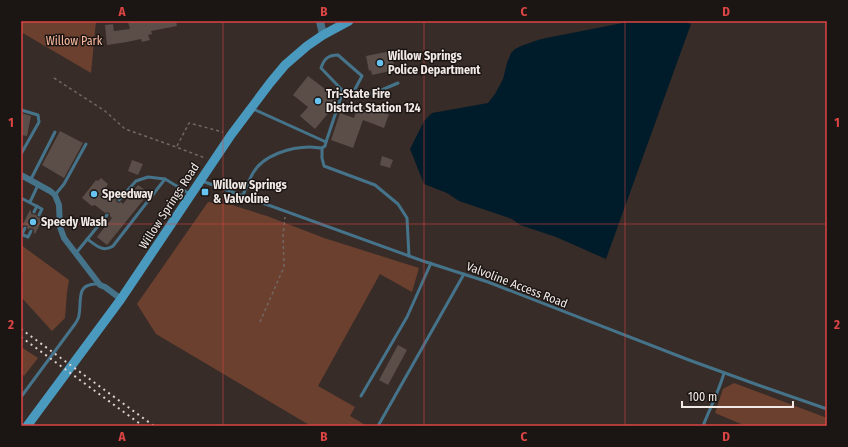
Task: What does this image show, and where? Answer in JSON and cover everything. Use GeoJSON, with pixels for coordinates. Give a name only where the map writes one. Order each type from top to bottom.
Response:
{"type":"FeatureCollection","features":[{"type":"Feature","properties":{"kind":"main road","name":"Willow Springs Road"},"geometry":{"type":"LineString","coordinates":[[27,426],[121,299],[231,134],[270,83],[286,65],[307,46],[322,35],[349,21]]}},
{"type":"Feature","properties":{"kind":"street"},"geometry":{"type":"LineString","coordinates":[[320,21],[322,35]]}},
{"type":"Feature","properties":{"kind":"street"},"geometry":{"type":"LineString","coordinates":[[21,175],[50,191],[55,196],[60,204],[60,227],[64,238],[100,284],[121,299]]}},
{"type":"Feature","properties":{"kind":"lane"},"geometry":{"type":"LineString","coordinates":[[354,91],[362,76],[338,55],[332,55],[324,60],[321,68],[343,91],[372,94],[398,83]]}},
{"type":"Feature","properties":{"kind":"lane"},"geometry":{"type":"LineString","coordinates":[[343,91],[325,146],[322,148],[324,166],[375,186],[398,204],[407,218],[409,256]]}},
{"type":"Feature","properties":{"kind":"lane"},"geometry":{"type":"LineString","coordinates":[[251,108],[326,142]]}},
{"type":"Feature","properties":{"kind":"lane"},"geometry":{"type":"LineString","coordinates":[[21,110],[38,115],[39,122],[21,154]]}},
{"type":"Feature","properties":{"kind":"lane"},"geometry":{"type":"LineString","coordinates":[[30,181],[55,132]]}},
{"type":"Feature","properties":{"kind":"lane"},"geometry":{"type":"LineString","coordinates":[[55,196],[64,184],[86,144]]}},
{"type":"Feature","properties":{"kind":"lane"},"geometry":{"type":"LineString","coordinates":[[243,196],[253,172],[268,158],[288,150],[311,147],[322,148]]}},
{"type":"Feature","properties":{"kind":"lane"},"geometry":{"type":"LineString","coordinates":[[119,200],[136,181],[148,177],[165,179],[191,195]]}},
{"type":"Feature","properties":{"kind":"lane"},"geometry":{"type":"LineString","coordinates":[[87,239],[105,250],[113,246],[165,179]]}},
{"type":"Feature","properties":{"kind":"lane","name":"Valvoline Access Road"},"geometry":{"type":"LineString","coordinates":[[200,180],[431,264],[488,282],[724,373],[827,409]]}},
{"type":"Feature","properties":{"kind":"lane"},"geometry":{"type":"LineString","coordinates":[[30,202],[38,185]]}},
{"type":"Feature","properties":{"kind":"lane"},"geometry":{"type":"LineString","coordinates":[[21,198],[42,209],[39,215]]}},
{"type":"Feature","properties":{"kind":"lane"},"geometry":{"type":"LineString","coordinates":[[34,212],[37,206]]}},
{"type":"Feature","properties":{"kind":"lane"},"geometry":{"type":"LineString","coordinates":[[76,253],[107,215]]}},
{"type":"Feature","properties":{"kind":"lane"},"geometry":{"type":"LineString","coordinates":[[25,228],[21,234],[28,237],[31,231]]}},
{"type":"Feature","properties":{"kind":"lane"},"geometry":{"type":"LineString","coordinates":[[361,396],[407,317],[431,264]]}},
{"type":"Feature","properties":{"kind":"lane"},"geometry":{"type":"LineString","coordinates":[[378,426],[464,274]]}},
{"type":"Feature","properties":{"kind":"lane"},"geometry":{"type":"LineString","coordinates":[[21,397],[75,324],[79,314],[80,296],[83,289],[86,286],[100,284]]}},
{"type":"Feature","properties":{"kind":"lane"},"geometry":{"type":"LineString","coordinates":[[703,426],[721,387],[724,373]]}},
{"type":"Feature","properties":{"kind":"path"},"geometry":{"type":"LineString","coordinates":[[54,78],[105,111],[125,129],[213,161]]}},
{"type":"Feature","properties":{"kind":"path"},"geometry":{"type":"LineString","coordinates":[[176,147],[189,123],[231,134]]}},
{"type":"Feature","properties":{"kind":"path"},"geometry":{"type":"LineString","coordinates":[[260,322],[284,267],[283,235],[286,211]]}},
{"type":"Feature","properties":{"kind":"green space","name":"Willow Park"},"geometry":{"type":"Polygon","coordinates":[[[21,21],[96,21],[91,73],[21,32],[21,21]]]}},
{"type":"Feature","properties":{"kind":"green space"},"geometry":{"type":"Polygon","coordinates":[[[208,202],[232,205],[267,216],[324,238],[419,268],[412,292],[380,274],[318,386],[355,407],[350,416],[367,426],[311,426],[156,334],[137,304],[208,202]]]}},
{"type":"Feature","properties":{"kind":"green space"},"geometry":{"type":"Polygon","coordinates":[[[21,245],[69,280],[65,318],[52,331],[22,298],[23,273],[21,272],[21,245]]]}},
{"type":"Feature","properties":{"kind":"green space"},"geometry":{"type":"Polygon","coordinates":[[[21,347],[38,358],[24,376],[21,373],[21,347]]]}},
{"type":"Feature","properties":{"kind":"green space"},"geometry":{"type":"Polygon","coordinates":[[[734,383],[827,418],[827,426],[746,426],[715,413],[723,389],[734,383]]]}},
{"type":"Feature","properties":{"kind":"water"},"geometry":{"type":"Polygon","coordinates":[[[633,21],[683,21],[691,24],[606,259],[556,237],[520,225],[512,219],[459,201],[447,193],[424,184],[410,149],[424,121],[432,113],[488,103],[503,79],[511,53],[521,46],[546,38],[633,21]]]}},
{"type":"Feature","properties":{"kind":"building"},"geometry":{"type":"Polygon","coordinates":[[[176,21],[177,26],[151,31],[152,34],[148,35],[150,40],[142,42],[141,39],[107,45],[105,25],[113,24],[114,31],[130,29],[128,22],[176,21]]]}},
{"type":"Feature","properties":{"kind":"building","name":"Willow Springs Police Department"},"geometry":{"type":"Polygon","coordinates":[[[391,51],[395,70],[372,75],[371,70],[369,71],[366,56],[391,51]]]}},
{"type":"Feature","properties":{"kind":"building","name":"Tri-State Fire District Station 124"},"geometry":{"type":"Polygon","coordinates":[[[308,76],[337,98],[333,103],[335,105],[315,129],[300,116],[308,107],[293,95],[308,76]]]}},
{"type":"Feature","properties":{"kind":"building"},"geometry":{"type":"Polygon","coordinates":[[[359,103],[389,114],[384,128],[363,120],[353,148],[331,140],[340,113],[354,118],[359,103]]]}},
{"type":"Feature","properties":{"kind":"building"},"geometry":{"type":"Polygon","coordinates":[[[21,113],[31,116],[27,136],[21,135],[21,113]]]}},
{"type":"Feature","properties":{"kind":"building"},"geometry":{"type":"Polygon","coordinates":[[[60,131],[83,143],[64,178],[42,165],[60,131]]]}},
{"type":"Feature","properties":{"kind":"building"},"geometry":{"type":"Polygon","coordinates":[[[382,156],[393,160],[390,168],[380,165],[382,156]]]}},
{"type":"Feature","properties":{"kind":"building"},"geometry":{"type":"Polygon","coordinates":[[[132,160],[143,164],[138,175],[128,171],[132,160]]]}},
{"type":"Feature","properties":{"kind":"building","name":"Speedway"},"geometry":{"type":"Polygon","coordinates":[[[101,178],[108,184],[105,189],[117,198],[116,201],[118,203],[121,202],[123,204],[138,185],[149,193],[107,245],[97,237],[112,218],[110,214],[108,212],[105,213],[95,205],[92,206],[82,198],[96,180],[98,181],[101,178]]]}},
{"type":"Feature","properties":{"kind":"building","name":"Speedy Wash"},"geometry":{"type":"Polygon","coordinates":[[[30,210],[32,214],[36,214],[37,217],[44,217],[35,234],[33,229],[30,228],[28,230],[27,226],[22,226],[30,210]]]}},
{"type":"Feature","properties":{"kind":"building"},"geometry":{"type":"Polygon","coordinates":[[[398,345],[407,350],[388,385],[379,380],[398,345]]]}},
{"type":"Feature","properties":{"kind":"railway"},"geometry":{"type":"LineString","coordinates":[[21,329],[154,426]]}},
{"type":"Feature","properties":{"kind":"railway"},"geometry":{"type":"LineString","coordinates":[[21,337],[143,426]]}},
{"type":"Feature","properties":{"kind":"place","name":"Willow Springs Police Department"},"geometry":{"type":"Point","coordinates":[380,63]}},
{"type":"Feature","properties":{"kind":"place","name":"Tri-State Fire District Station 124"},"geometry":{"type":"Point","coordinates":[318,101]}},
{"type":"Feature","properties":{"kind":"place","name":"Willow Springs & Valvoline"},"geometry":{"type":"Point","coordinates":[205,192]}},
{"type":"Feature","properties":{"kind":"place","name":"Speedway"},"geometry":{"type":"Point","coordinates":[94,194]}},
{"type":"Feature","properties":{"kind":"place","name":"Speedy Wash"},"geometry":{"type":"Point","coordinates":[33,222]}}]}
